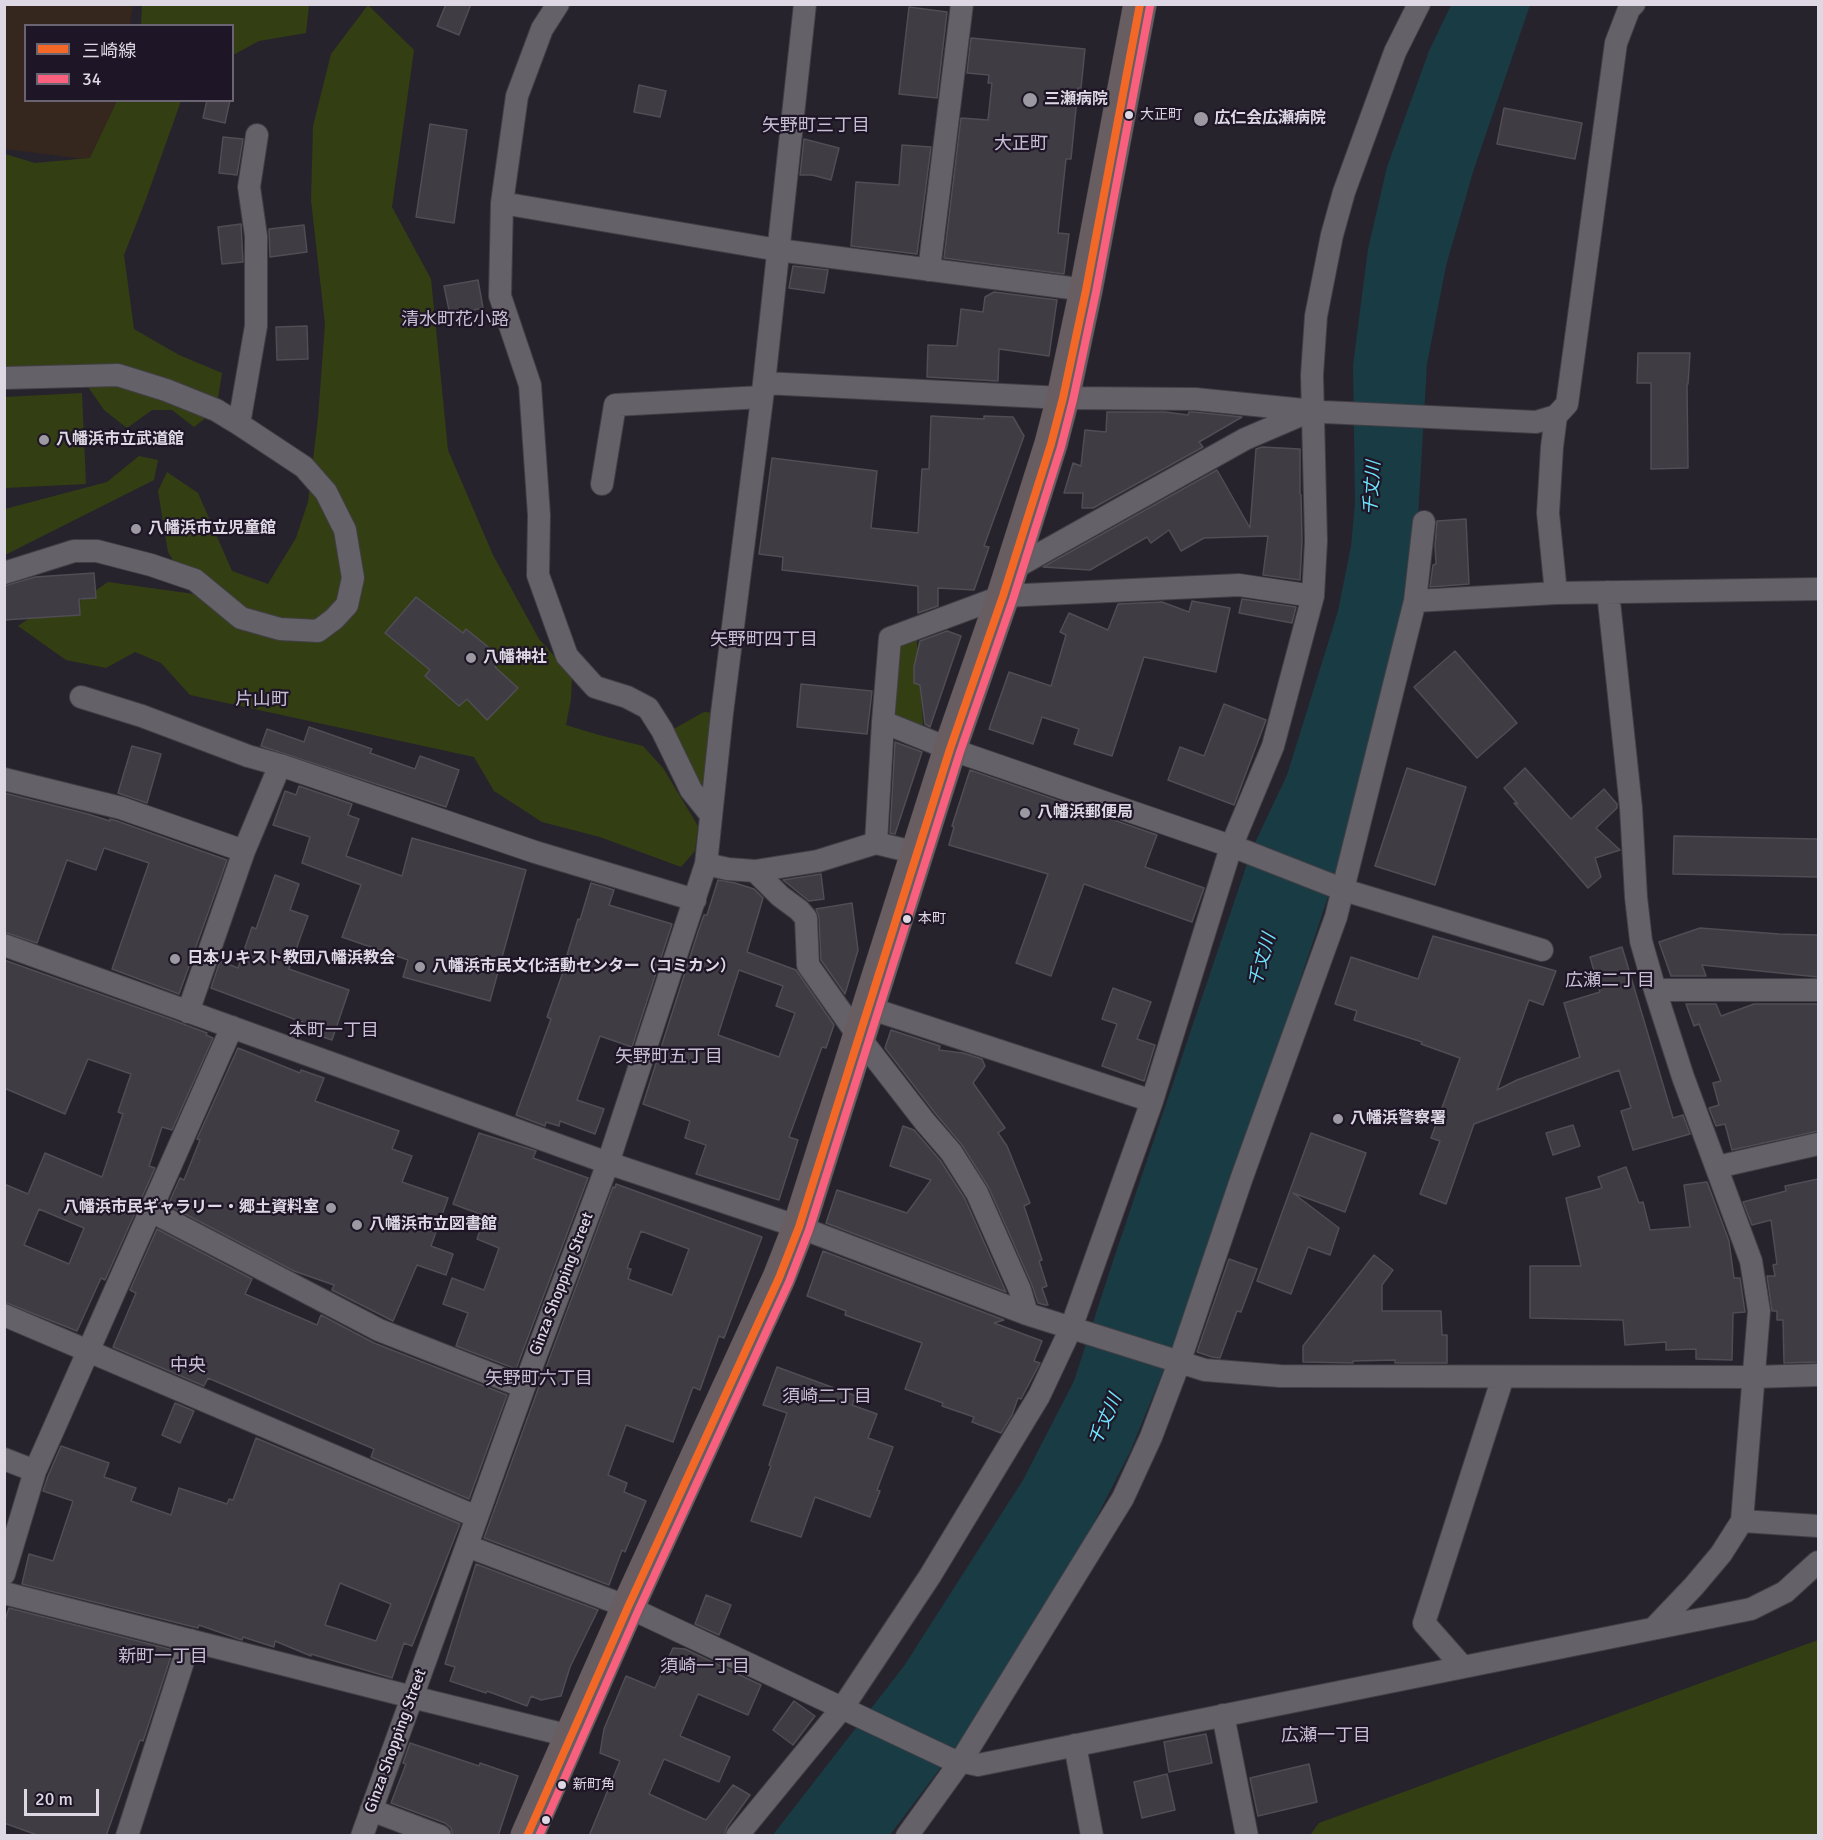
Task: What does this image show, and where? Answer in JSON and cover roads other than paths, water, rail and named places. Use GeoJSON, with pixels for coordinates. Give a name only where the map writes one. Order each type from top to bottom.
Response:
{"type":"FeatureCollection","features":[{"type":"Feature","properties":{"kind":"main road"},"geometry":{"type":"LineString","coordinates":[[527,1836],[800,1227],[950,749],[1007,583],[1051,444],[1086,290],[1140,4]]}},
{"type":"Feature","properties":{"kind":"street"},"geometry":{"type":"LineString","coordinates":[[558,4],[542,29],[517,96],[502,203],[500,296],[530,385],[539,515],[538,575],[567,656],[595,687],[627,697],[648,708],[662,730],[691,790],[711,815]]}},
{"type":"Feature","properties":{"kind":"street","name":"Ginza Shopping Street"},"geometry":{"type":"LineString","coordinates":[[362,1836],[608,1163],[706,864],[763,390],[805,4]]}},
{"type":"Feature","properties":{"kind":"street"},"geometry":{"type":"LineString","coordinates":[[929,270],[962,4]]}},
{"type":"Feature","properties":{"kind":"street"},"geometry":{"type":"LineString","coordinates":[[737,1836],[847,1709],[1078,1330],[1236,849],[1273,746],[1313,596],[1318,411],[1312,375],[1316,316],[1332,236],[1344,192],[1395,52],[1419,4]]}},
{"type":"Feature","properties":{"kind":"street"},"geometry":{"type":"LineString","coordinates":[[602,484],[615,405],[763,390],[1195,399],[1318,411],[1536,422],[1556,416],[1567,404],[1616,43],[1629,9],[1634,4]]}},
{"type":"Feature","properties":{"kind":"street"},"geometry":{"type":"LineString","coordinates":[[239,424],[256,326],[255,236],[249,188],[257,135]]}},
{"type":"Feature","properties":{"kind":"street"},"geometry":{"type":"LineString","coordinates":[[502,203],[778,250],[1086,290]]}},
{"type":"Feature","properties":{"kind":"street"},"geometry":{"type":"LineString","coordinates":[[4,378],[118,375],[166,390],[216,410],[304,467],[326,492],[345,530],[353,578],[346,605],[318,632],[280,629],[241,618],[195,580],[151,565],[97,551],[74,551],[4,573]]}},
{"type":"Feature","properties":{"kind":"street"},"geometry":{"type":"LineString","coordinates":[[876,843],[890,638],[1007,583],[1245,439],[1318,411]]}},
{"type":"Feature","properties":{"kind":"street"},"geometry":{"type":"LineString","coordinates":[[1556,416],[1548,513],[1556,592]]}},
{"type":"Feature","properties":{"kind":"street"},"geometry":{"type":"LineString","coordinates":[[907,1836],[1123,1498],[1151,1437],[1174,1361],[1328,939],[1415,601],[1424,522]]}},
{"type":"Feature","properties":{"kind":"street"},"geometry":{"type":"LineString","coordinates":[[1007,583],[1239,585],[1313,596]]}},
{"type":"Feature","properties":{"kind":"street"},"geometry":{"type":"LineString","coordinates":[[1415,601],[1556,592],[1818,589]]}},
{"type":"Feature","properties":{"kind":"street"},"geometry":{"type":"LineString","coordinates":[[1608,592],[1631,808],[1641,941],[1683,1077],[1751,1261],[1759,1311],[1742,1521],[1721,1554],[1654,1628]]}},
{"type":"Feature","properties":{"kind":"street"},"geometry":{"type":"LineString","coordinates":[[81,697],[142,716],[248,756],[535,852],[696,900]]}},
{"type":"Feature","properties":{"kind":"street"},"geometry":{"type":"LineString","coordinates":[[883,722],[950,749],[1236,849],[1341,889],[1542,950]]}},
{"type":"Feature","properties":{"kind":"street"},"geometry":{"type":"LineString","coordinates":[[188,1012],[244,851],[280,765]]}},
{"type":"Feature","properties":{"kind":"street"},"geometry":{"type":"LineString","coordinates":[[4,779],[121,808],[244,851]]}},
{"type":"Feature","properties":{"kind":"street"},"geometry":{"type":"LineString","coordinates":[[706,864],[728,869],[755,871],[818,861],[876,843],[917,853]]}},
{"type":"Feature","properties":{"kind":"street"},"geometry":{"type":"LineString","coordinates":[[755,871],[806,918],[808,964],[864,1022],[925,1122],[951,1152],[977,1194],[1020,1290],[1027,1314]]}},
{"type":"Feature","properties":{"kind":"street"},"geometry":{"type":"LineString","coordinates":[[4,945],[608,1163],[800,1227],[1027,1314],[1205,1370],[1280,1376],[1753,1377],[1818,1375]]}},
{"type":"Feature","properties":{"kind":"street"},"geometry":{"type":"LineString","coordinates":[[1655,990],[1818,990]]}},
{"type":"Feature","properties":{"kind":"street"},"geometry":{"type":"LineString","coordinates":[[864,1022],[1152,1101]]}},
{"type":"Feature","properties":{"kind":"street"},"geometry":{"type":"LineString","coordinates":[[4,1574],[35,1471],[232,1027]]}},
{"type":"Feature","properties":{"kind":"street"},"geometry":{"type":"LineString","coordinates":[[1717,1167],[1818,1144]]}},
{"type":"Feature","properties":{"kind":"street"},"geometry":{"type":"LineString","coordinates":[[151,1211],[380,1330],[524,1388]]}},
{"type":"Feature","properties":{"kind":"street"},"geometry":{"type":"LineString","coordinates":[[4,1315],[477,1517]]}},
{"type":"Feature","properties":{"kind":"street"},"geometry":{"type":"LineString","coordinates":[[1462,1666],[1424,1623],[1503,1377]]}},
{"type":"Feature","properties":{"kind":"street"},"geometry":{"type":"LineString","coordinates":[[4,1460],[35,1471]]}},
{"type":"Feature","properties":{"kind":"street"},"geometry":{"type":"LineString","coordinates":[[1742,1521],[1818,1526]]}},
{"type":"Feature","properties":{"kind":"street"},"geometry":{"type":"LineString","coordinates":[[467,1546],[628,1607],[956,1760],[978,1765],[1751,1609],[1785,1592],[1818,1562]]}},
{"type":"Feature","properties":{"kind":"street"},"geometry":{"type":"LineString","coordinates":[[4,1593],[570,1736]]}},
{"type":"Feature","properties":{"kind":"street"},"geometry":{"type":"LineString","coordinates":[[127,1836],[189,1640]]}},
{"type":"Feature","properties":{"kind":"street"},"geometry":{"type":"LineString","coordinates":[[1223,1714],[1247,1836]]}},
{"type":"Feature","properties":{"kind":"street"},"geometry":{"type":"LineString","coordinates":[[1075,1745],[1092,1836]]}},
{"type":"Feature","properties":{"kind":"street"},"geometry":{"type":"LineString","coordinates":[[371,1810],[441,1836]]}},
{"type":"Feature","properties":{"kind":"water","name":"千丈川"},"geometry":{"type":"Polygon","coordinates":[[[1451,5],[1530,5],[1473,172],[1446,266],[1427,364],[1418,517],[1408,595],[1392,669],[1333,882],[1198,1286],[1130,1452],[1085,1540],[960,1742],[890,1835],[772,1836],[904,1666],[1023,1480],[1074,1381],[1252,849],[1287,775],[1338,611],[1351,546],[1355,503],[1353,365],[1368,249],[1387,167],[1429,51],[1451,5]]]}},
{"type":"Feature","properties":{"kind":"place","name":"三瀬病院"},"geometry":{"type":"Point","coordinates":[1030,100]}},
{"type":"Feature","properties":{"kind":"place","name":"大正町"},"geometry":{"type":"Point","coordinates":[1129,115]}},
{"type":"Feature","properties":{"kind":"place","name":"広仁会広瀬病院"},"geometry":{"type":"Point","coordinates":[1201,119]}},
{"type":"Feature","properties":{"kind":"place","name":"八幡浜市立武道館"},"geometry":{"type":"Point","coordinates":[44,440]}},
{"type":"Feature","properties":{"kind":"place","name":"八幡浜市立児童館"},"geometry":{"type":"Point","coordinates":[136,529]}},
{"type":"Feature","properties":{"kind":"place","name":"八幡神社"},"geometry":{"type":"Point","coordinates":[471,658]}},
{"type":"Feature","properties":{"kind":"place","name":"八幡浜郵便局"},"geometry":{"type":"Point","coordinates":[1025,813]}},
{"type":"Feature","properties":{"kind":"place","name":"本町"},"geometry":{"type":"Point","coordinates":[907,919]}},
{"type":"Feature","properties":{"kind":"place","name":"日本リキスト教団八幡浜教会"},"geometry":{"type":"Point","coordinates":[175,959]}},
{"type":"Feature","properties":{"kind":"place","name":"八幡浜市民文化活動センター（コミカン）"},"geometry":{"type":"Point","coordinates":[420,967]}},
{"type":"Feature","properties":{"kind":"place","name":"八幡浜警察署"},"geometry":{"type":"Point","coordinates":[1338,1119]}},
{"type":"Feature","properties":{"kind":"place","name":"八幡浜市民ギャラリー・郷土資料室"},"geometry":{"type":"Point","coordinates":[331,1208]}},
{"type":"Feature","properties":{"kind":"place","name":"八幡浜市立図書館"},"geometry":{"type":"Point","coordinates":[357,1225]}},
{"type":"Feature","properties":{"kind":"place","name":"新町角"},"geometry":{"type":"Point","coordinates":[562,1785]}},
{"type":"Feature","properties":{"kind":"district","name":"矢野町三丁目"},"geometry":{"type":"Point","coordinates":[816,126]}},
{"type":"Feature","properties":{"kind":"district","name":"大正町"},"geometry":{"type":"Point","coordinates":[1021,144]}},
{"type":"Feature","properties":{"kind":"district","name":"清水町花小路"},"geometry":{"type":"Point","coordinates":[455,320]}},
{"type":"Feature","properties":{"kind":"district","name":"矢野町四丁目"},"geometry":{"type":"Point","coordinates":[764,640]}},
{"type":"Feature","properties":{"kind":"district","name":"片山町"},"geometry":{"type":"Point","coordinates":[262,700]}},
{"type":"Feature","properties":{"kind":"district","name":"広瀬二丁目"},"geometry":{"type":"Point","coordinates":[1610,981]}},
{"type":"Feature","properties":{"kind":"district","name":"本町一丁目"},"geometry":{"type":"Point","coordinates":[334,1031]}},
{"type":"Feature","properties":{"kind":"district","name":"矢野町五丁目"},"geometry":{"type":"Point","coordinates":[669,1057]}},
{"type":"Feature","properties":{"kind":"district","name":"中央"},"geometry":{"type":"Point","coordinates":[188,1366]}},
{"type":"Feature","properties":{"kind":"district","name":"矢野町六丁目"},"geometry":{"type":"Point","coordinates":[539,1379]}},
{"type":"Feature","properties":{"kind":"district","name":"須崎二丁目"},"geometry":{"type":"Point","coordinates":[827,1397]}},
{"type":"Feature","properties":{"kind":"district","name":"新町一丁目"},"geometry":{"type":"Point","coordinates":[163,1657]}},
{"type":"Feature","properties":{"kind":"district","name":"須崎一丁目"},"geometry":{"type":"Point","coordinates":[705,1667]}},
{"type":"Feature","properties":{"kind":"district","name":"広瀬一丁目"},"geometry":{"type":"Point","coordinates":[1326,1736]}}]}
